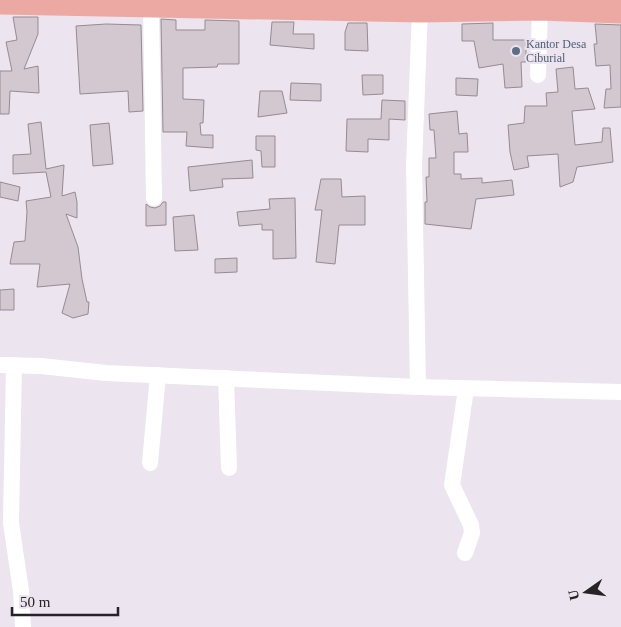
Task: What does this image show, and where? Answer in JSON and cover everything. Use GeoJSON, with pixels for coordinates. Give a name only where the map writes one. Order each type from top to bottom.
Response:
{"type":"FeatureCollection","features":[{"type":"Feature","properties":{"kind":"main road"},"geometry":{"type":"LineString","coordinates":[[0,2],[358,4],[420,10],[540,8],[621,11]]}},
{"type":"Feature","properties":{"kind":"street"},"geometry":{"type":"LineString","coordinates":[[145,3],[154,198]]}},
{"type":"Feature","properties":{"kind":"street"},"geometry":{"type":"LineString","coordinates":[[538,75],[540,8]]}},
{"type":"Feature","properties":{"kind":"street"},"geometry":{"type":"LineString","coordinates":[[418,387],[414,166],[420,10]]}},
{"type":"Feature","properties":{"kind":"street"},"geometry":{"type":"LineString","coordinates":[[23,627],[21,591],[11,523],[7,365],[158,375],[418,387],[621,392]]}},
{"type":"Feature","properties":{"kind":"street"},"geometry":{"type":"LineString","coordinates":[[150,463],[158,375]]}},
{"type":"Feature","properties":{"kind":"street"},"geometry":{"type":"LineString","coordinates":[[226,378],[229,468]]}},
{"type":"Feature","properties":{"kind":"street"},"geometry":{"type":"LineString","coordinates":[[465,553],[472,533],[471,525],[452,485],[466,389]]}},
{"type":"Feature","properties":{"kind":"building"},"geometry":{"type":"Polygon","coordinates":[[[13,17],[38,17],[38,34],[24,69],[38,66],[39,93],[10,91],[9,114],[0,114],[0,71],[12,71],[6,42],[17,40],[13,17]]]}},
{"type":"Feature","properties":{"kind":"building"},"geometry":{"type":"Polygon","coordinates":[[[161,19],[176,20],[176,30],[205,30],[205,20],[239,21],[239,64],[183,68],[183,99],[204,100],[203,123],[200,123],[201,135],[213,135],[213,148],[186,146],[187,132],[163,132],[161,19]]]}},
{"type":"Feature","properties":{"kind":"building"},"geometry":{"type":"Polygon","coordinates":[[[272,22],[294,22],[293,34],[314,34],[314,49],[270,45],[272,22]]]}},
{"type":"Feature","properties":{"kind":"building"},"geometry":{"type":"Polygon","coordinates":[[[348,23],[367,23],[368,51],[345,50],[345,32],[348,23]]]}},
{"type":"Feature","properties":{"kind":"building"},"geometry":{"type":"Polygon","coordinates":[[[493,23],[493,40],[526,40],[526,62],[521,62],[522,87],[505,88],[503,64],[479,68],[474,41],[462,41],[462,24],[493,23]]]}},
{"type":"Feature","properties":{"kind":"building"},"geometry":{"type":"Polygon","coordinates":[[[106,24],[141,25],[143,111],[129,112],[128,91],[80,94],[76,26],[106,24]]]}},
{"type":"Feature","properties":{"kind":"building"},"geometry":{"type":"Polygon","coordinates":[[[595,24],[621,25],[621,107],[604,108],[606,89],[611,89],[610,65],[596,66],[594,44],[597,44],[595,24]]]}},
{"type":"Feature","properties":{"kind":"building"},"geometry":{"type":"Polygon","coordinates":[[[573,67],[575,89],[588,88],[595,109],[572,111],[575,145],[602,142],[603,128],[610,128],[613,162],[577,167],[573,182],[560,187],[558,154],[527,156],[529,167],[514,170],[510,152],[508,125],[524,123],[525,106],[547,106],[546,93],[558,92],[556,69],[573,67]]]}},
{"type":"Feature","properties":{"kind":"building"},"geometry":{"type":"Polygon","coordinates":[[[362,75],[383,75],[383,94],[363,95],[362,75]]]}},
{"type":"Feature","properties":{"kind":"building"},"geometry":{"type":"Polygon","coordinates":[[[456,78],[478,79],[477,96],[456,95],[456,78]]]}},
{"type":"Feature","properties":{"kind":"building"},"geometry":{"type":"Polygon","coordinates":[[[291,83],[321,84],[321,101],[290,100],[291,83]]]}},
{"type":"Feature","properties":{"kind":"building"},"geometry":{"type":"Polygon","coordinates":[[[260,91],[282,91],[287,113],[258,117],[260,91]]]}},
{"type":"Feature","properties":{"kind":"building"},"geometry":{"type":"Polygon","coordinates":[[[382,100],[405,101],[405,120],[389,119],[389,140],[368,139],[368,152],[346,151],[347,119],[381,119],[382,100]]]}},
{"type":"Feature","properties":{"kind":"building"},"geometry":{"type":"Polygon","coordinates":[[[457,111],[459,134],[467,133],[468,152],[454,152],[454,174],[461,174],[461,179],[482,178],[482,183],[512,180],[514,195],[476,199],[471,229],[425,224],[425,202],[427,202],[426,177],[429,177],[429,158],[436,158],[434,130],[430,130],[429,114],[457,111]]]}},
{"type":"Feature","properties":{"kind":"building"},"geometry":{"type":"Polygon","coordinates":[[[41,122],[46,169],[64,165],[62,196],[75,192],[77,202],[77,218],[66,214],[78,247],[82,279],[87,302],[89,302],[88,314],[73,318],[62,313],[70,284],[37,287],[40,264],[10,264],[14,242],[25,241],[26,201],[51,197],[46,172],[13,174],[13,155],[31,154],[28,124],[41,122]]]}},
{"type":"Feature","properties":{"kind":"building"},"geometry":{"type":"Polygon","coordinates":[[[109,123],[113,164],[93,166],[90,125],[109,123]]]}},
{"type":"Feature","properties":{"kind":"building"},"geometry":{"type":"Polygon","coordinates":[[[256,136],[275,136],[275,167],[262,167],[261,151],[256,150],[256,136]]]}},
{"type":"Feature","properties":{"kind":"building"},"geometry":{"type":"Polygon","coordinates":[[[252,160],[253,178],[222,179],[223,187],[190,191],[188,167],[252,160]]]}},
{"type":"Feature","properties":{"kind":"building"},"geometry":{"type":"Polygon","coordinates":[[[321,179],[341,179],[342,197],[365,196],[365,225],[339,225],[335,264],[316,262],[322,210],[315,210],[321,179]]]}},
{"type":"Feature","properties":{"kind":"building"},"geometry":{"type":"Polygon","coordinates":[[[0,182],[20,187],[18,201],[0,197],[0,182]]]}},
{"type":"Feature","properties":{"kind":"building"},"geometry":{"type":"Polygon","coordinates":[[[295,198],[296,258],[273,259],[273,230],[262,230],[262,224],[239,226],[237,212],[270,209],[269,199],[295,198]]]}},
{"type":"Feature","properties":{"kind":"building"},"geometry":{"type":"Polygon","coordinates":[[[166,202],[166,225],[146,226],[146,204],[155,208],[166,202]]]}},
{"type":"Feature","properties":{"kind":"building"},"geometry":{"type":"Polygon","coordinates":[[[194,215],[198,250],[175,251],[173,217],[194,215]]]}},
{"type":"Feature","properties":{"kind":"building"},"geometry":{"type":"Polygon","coordinates":[[[237,258],[237,272],[215,273],[215,259],[237,258]]]}},
{"type":"Feature","properties":{"kind":"building"},"geometry":{"type":"Polygon","coordinates":[[[14,289],[14,310],[0,310],[0,290],[14,289]]]}},
{"type":"Feature","properties":{"kind":"place","name":"Kantor Desa Ciburial"},"geometry":{"type":"Point","coordinates":[516,51]}}]}
